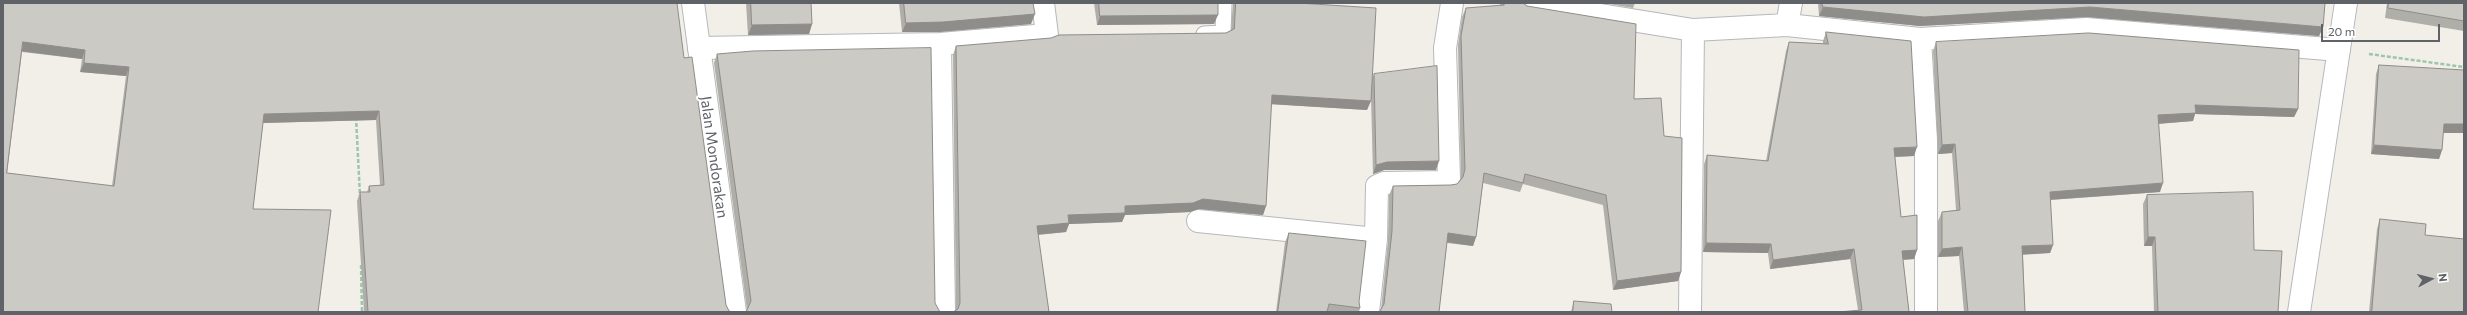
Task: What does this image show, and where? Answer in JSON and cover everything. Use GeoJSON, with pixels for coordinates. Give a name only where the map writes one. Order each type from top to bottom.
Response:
{"type":"FeatureCollection","features":[{"type":"Feature","properties":{"kind":"street","name":"Jalan Mondorakan"},"geometry":{"type":"LineString","coordinates":[[692,3],[735,312]]}},
{"type":"Feature","properties":{"kind":"street"},"geometry":{"type":"LineString","coordinates":[[699,48],[940,44],[1055,35],[1043,3]]}},
{"type":"Feature","properties":{"kind":"street"},"geometry":{"type":"LineString","coordinates":[[1368,312],[1376,238],[1377,186],[1380,183],[1447,182],[1449,179],[1445,48],[1452,3]]}},
{"type":"Feature","properties":{"kind":"street"},"geometry":{"type":"LineString","coordinates":[[1526,3],[1693,30],[1787,25],[1920,39],[2086,29],[2339,50]]}},
{"type":"Feature","properties":{"kind":"street"},"geometry":{"type":"LineString","coordinates":[[1787,25],[1791,3]]}},
{"type":"Feature","properties":{"kind":"street"},"geometry":{"type":"LineString","coordinates":[[2299,312],[2346,3]]}},
{"type":"Feature","properties":{"kind":"street"},"geometry":{"type":"LineString","coordinates":[[1690,312],[1693,30]]}},
{"type":"Feature","properties":{"kind":"street"},"geometry":{"type":"LineString","coordinates":[[1920,39],[1926,140],[1926,312]]}},
{"type":"Feature","properties":{"kind":"street"},"geometry":{"type":"LineString","coordinates":[[940,44],[944,312]]}},
{"type":"Feature","properties":{"kind":"street"},"geometry":{"type":"LineString","coordinates":[[1198,222],[1376,238]]}},
{"type":"Feature","properties":{"kind":"lane"},"geometry":{"type":"LineString","coordinates":[[1188,34],[1223,33],[1224,3]]}},
{"type":"Feature","properties":{"kind":"path"},"geometry":{"type":"LineString","coordinates":[[2339,50],[2464,67]]}},
{"type":"Feature","properties":{"kind":"path"},"geometry":{"type":"LineString","coordinates":[[356,113],[360,200]]}},
{"type":"Feature","properties":{"kind":"path"},"geometry":{"type":"LineString","coordinates":[[361,260],[362,312]]}},
{"type":"Feature","properties":{"kind":"building"},"geometry":{"type":"Polygon","coordinates":[[[3,3],[677,3],[684,58],[692,57],[726,305],[729,311],[732,312],[368,312],[360,192],[370,192],[369,186],[384,185],[379,111],[264,114],[253,209],[331,210],[318,312],[3,312],[3,3]],[[23,42],[7,173],[114,186],[129,67],[84,63],[85,50],[23,42]]]}},
{"type":"Feature","properties":{"kind":"building"},"geometry":{"type":"Polygon","coordinates":[[[751,3],[811,3],[812,24],[752,25],[751,3]]]}},
{"type":"Feature","properties":{"kind":"building"},"geometry":{"type":"Polygon","coordinates":[[[904,3],[1033,3],[1035,14],[943,22],[906,23],[904,3]]]}},
{"type":"Feature","properties":{"kind":"building"},"geometry":{"type":"Polygon","coordinates":[[[1099,3],[1218,3],[1218,15],[1100,16],[1099,3]]]}},
{"type":"Feature","properties":{"kind":"building"},"geometry":{"type":"Polygon","coordinates":[[[1236,3],[1298,3],[1376,8],[1371,101],[1272,95],[1266,206],[1203,199],[1193,203],[1125,206],[1125,213],[1068,215],[1069,223],[1037,226],[1049,312],[953,312],[958,309],[960,303],[956,46],[1051,38],[1059,35],[1226,33],[1234,29],[1236,3]]]}},
{"type":"Feature","properties":{"kind":"building"},"geometry":{"type":"Polygon","coordinates":[[[1503,3],[1523,3],[1527,6],[1636,24],[1634,99],[1661,98],[1664,136],[1682,138],[1681,272],[1617,281],[1606,195],[1525,174],[1523,183],[1484,173],[1476,237],[1448,233],[1439,312],[1380,311],[1384,304],[1392,231],[1393,186],[1451,185],[1457,184],[1463,177],[1465,169],[1461,36],[1466,8],[1504,5],[1503,3]]]}},
{"type":"Feature","properties":{"kind":"building"},"geometry":{"type":"Polygon","coordinates":[[[1822,3],[2325,3],[2323,27],[2090,7],[1924,17],[1823,7],[1822,3]]]}},
{"type":"Feature","properties":{"kind":"building"},"geometry":{"type":"Polygon","coordinates":[[[2389,3],[2464,3],[2464,21],[2388,8],[2389,3]]]}},
{"type":"Feature","properties":{"kind":"building"},"geometry":{"type":"Polygon","coordinates":[[[1826,32],[1911,41],[1917,147],[1894,148],[1901,217],[1917,215],[1917,250],[1902,251],[1909,312],[1838,312],[1862,310],[1854,249],[1773,260],[1771,244],[1706,243],[1707,155],[1768,161],[1789,42],[1828,44],[1826,32]]]}},
{"type":"Feature","properties":{"kind":"building"},"geometry":{"type":"Polygon","coordinates":[[[2089,33],[2299,50],[2298,109],[2195,105],[2196,113],[2158,115],[2163,183],[2050,192],[2053,245],[2022,246],[2025,312],[1968,312],[1962,247],[1942,249],[1942,212],[1960,210],[1955,144],[1942,145],[1936,42],[2089,33]]]}},
{"type":"Feature","properties":{"kind":"building"},"geometry":{"type":"Polygon","coordinates":[[[931,48],[935,303],[940,312],[746,312],[751,301],[717,54],[753,51],[931,48]]]}},
{"type":"Feature","properties":{"kind":"building"},"geometry":{"type":"Polygon","coordinates":[[[2379,65],[2464,70],[2464,124],[2444,124],[2442,150],[2374,145],[2379,65]]]}},
{"type":"Feature","properties":{"kind":"building"},"geometry":{"type":"Polygon","coordinates":[[[1437,66],[1439,161],[1387,162],[1376,165],[1374,74],[1437,66]]]}},
{"type":"Feature","properties":{"kind":"building"},"geometry":{"type":"Polygon","coordinates":[[[2253,192],[2254,250],[2282,251],[2278,312],[2158,312],[2155,237],[2148,237],[2147,195],[2253,192]]]}},
{"type":"Feature","properties":{"kind":"building"},"geometry":{"type":"Polygon","coordinates":[[[2380,219],[2426,224],[2425,235],[2464,239],[2464,312],[2372,312],[2380,219]]]}},
{"type":"Feature","properties":{"kind":"building"},"geometry":{"type":"Polygon","coordinates":[[[1289,233],[1366,241],[1359,302],[1360,308],[1329,304],[1327,312],[1278,312],[1289,233]]]}},
{"type":"Feature","properties":{"kind":"building"},"geometry":{"type":"Polygon","coordinates":[[[1574,301],[1611,304],[1612,312],[1573,312],[1574,301]]]}}]}
